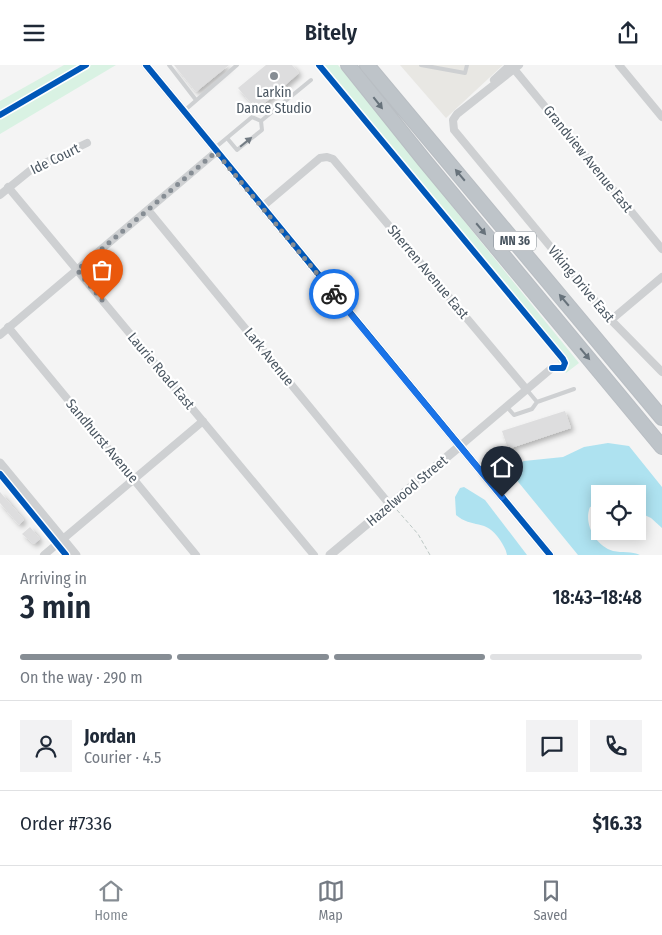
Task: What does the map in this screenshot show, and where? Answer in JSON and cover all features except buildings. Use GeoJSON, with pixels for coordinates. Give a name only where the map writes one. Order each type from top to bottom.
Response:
{"type":"FeatureCollection","features":[{"type":"Feature","properties":{"kind":"highway","name":"MN 36"},"geometry":{"type":"LineString","coordinates":[[348,65],[424,160],[662,447]]}},
{"type":"Feature","properties":{"kind":"highway","name":"MN 36"},"geometry":{"type":"LineString","coordinates":[[367,65],[662,418]]}},
{"type":"Feature","properties":{"kind":"street"},"geometry":{"type":"LineString","coordinates":[[147,65],[550,555]]}},
{"type":"Feature","properties":{"kind":"street"},"geometry":{"type":"LineString","coordinates":[[620,65],[662,117]]}},
{"type":"Feature","properties":{"kind":"street","name":"Viking Drive East"},"geometry":{"type":"LineString","coordinates":[[514,66],[457,114],[453,120],[454,130],[611,320],[662,373]]}},
{"type":"Feature","properties":{"kind":"street","name":"Grandview Avenue East"},"geometry":{"type":"LineString","coordinates":[[514,66],[662,249]]}},
{"type":"Feature","properties":{"kind":"street","name":"Ide Court"},"geometry":{"type":"LineString","coordinates":[[0,195],[38,165],[87,143]]}},
{"type":"Feature","properties":{"kind":"street"},"geometry":{"type":"LineString","coordinates":[[0,335],[148,210],[215,150]]}},
{"type":"Feature","properties":{"kind":"street","name":"Sherren Avenue East"},"geometry":{"type":"LineString","coordinates":[[262,207],[320,158],[327,157],[333,159],[527,389]]}},
{"type":"Feature","properties":{"kind":"street","name":"Laurie Road East"},"geometry":{"type":"LineString","coordinates":[[8,187],[314,555]]}},
{"type":"Feature","properties":{"kind":"street","name":"Lark Avenue"},"geometry":{"type":"LineString","coordinates":[[148,210],[393,506]]}},
{"type":"Feature","properties":{"kind":"street"},"geometry":{"type":"LineString","coordinates":[[611,320],[662,277]]}},
{"type":"Feature","properties":{"kind":"street","name":"Sandhurst Avenue"},"geometry":{"type":"LineString","coordinates":[[8,327],[196,555]]}},
{"type":"Feature","properties":{"kind":"street","name":"Hazelwood Street"},"geometry":{"type":"LineString","coordinates":[[330,555],[393,506],[552,368]]}},
{"type":"Feature","properties":{"kind":"street"},"geometry":{"type":"LineString","coordinates":[[44,555],[203,421]]}},
{"type":"Feature","properties":{"kind":"street"},"geometry":{"type":"LineString","coordinates":[[0,463],[76,555]]}},
{"type":"Feature","properties":{"kind":"lane"},"geometry":{"type":"LineString","coordinates":[[169,65],[196,100]]}},
{"type":"Feature","properties":{"kind":"lane"},"geometry":{"type":"LineString","coordinates":[[183,111],[238,65]]}},
{"type":"Feature","properties":{"kind":"lane"},"geometry":{"type":"LineString","coordinates":[[422,65],[465,73],[467,65]]}},
{"type":"Feature","properties":{"kind":"lane"},"geometry":{"type":"LineString","coordinates":[[261,121],[311,80]]}},
{"type":"Feature","properties":{"kind":"lane"},"geometry":{"type":"LineString","coordinates":[[215,150],[252,117],[261,121]]}},
{"type":"Feature","properties":{"kind":"lane"},"geometry":{"type":"LineString","coordinates":[[227,138],[237,150],[262,130],[261,121]]}},
{"type":"Feature","properties":{"kind":"lane"},"geometry":{"type":"LineString","coordinates":[[527,389],[537,402]]}},
{"type":"Feature","properties":{"kind":"lane"},"geometry":{"type":"LineString","coordinates":[[507,407],[514,415],[532,409],[537,402],[574,389]]}},
{"type":"Feature","properties":{"kind":"path"},"geometry":{"type":"LineString","coordinates":[[393,506],[418,534],[430,555]]}},
{"type":"Feature","properties":{"kind":"shaded area"},"geometry":{"type":"Polygon","coordinates":[[[400,65],[503,65],[446,118],[400,65]]]}},
{"type":"Feature","properties":{"kind":"green space"},"geometry":{"type":"Polygon","coordinates":[[[64,65],[116,65],[0,134],[0,101],[64,65]]]}},
{"type":"Feature","properties":{"kind":"green space"},"geometry":{"type":"Polygon","coordinates":[[[314,65],[338,65],[579,363],[566,373],[554,355],[314,65]]]}},
{"type":"Feature","properties":{"kind":"water"},"geometry":{"type":"Polygon","coordinates":[[[608,443],[629,446],[662,487],[662,528],[646,516],[646,485],[591,485],[591,507],[588,520],[591,540],[597,540],[613,551],[640,555],[578,555],[515,478],[515,465],[524,461],[563,457],[584,447],[608,443]]]}},
{"type":"Feature","properties":{"kind":"water"},"geometry":{"type":"Polygon","coordinates":[[[464,487],[485,500],[527,555],[507,555],[495,533],[484,526],[468,522],[456,515],[455,497],[460,488],[464,487]]]}},
{"type":"Feature","properties":{"kind":"cycle path"},"geometry":{"type":"LineString","coordinates":[[0,115],[86,65]]}},
{"type":"Feature","properties":{"kind":"cycle path"},"geometry":{"type":"LineString","coordinates":[[146,65],[550,555]]}},
{"type":"Feature","properties":{"kind":"cycle path"},"geometry":{"type":"LineString","coordinates":[[319,65],[563,359],[565,363],[563,368],[552,368]]}},
{"type":"Feature","properties":{"kind":"cycle path"},"geometry":{"type":"LineString","coordinates":[[0,474],[66,555]]}},
{"type":"Feature","properties":{"kind":"way so far"},"geometry":{"type":"LineString","coordinates":[[102,300],[77,270],[216,152],[334,294]]}},
{"type":"Feature","properties":{"kind":"place","name":"Larkin Dance Studio"},"geometry":{"type":"Point","coordinates":[274,76]}},
{"type":"Feature","properties":{"kind":"route"},"geometry":{"type":"LineString","coordinates":[[334,294],[502,497]]}}]}
